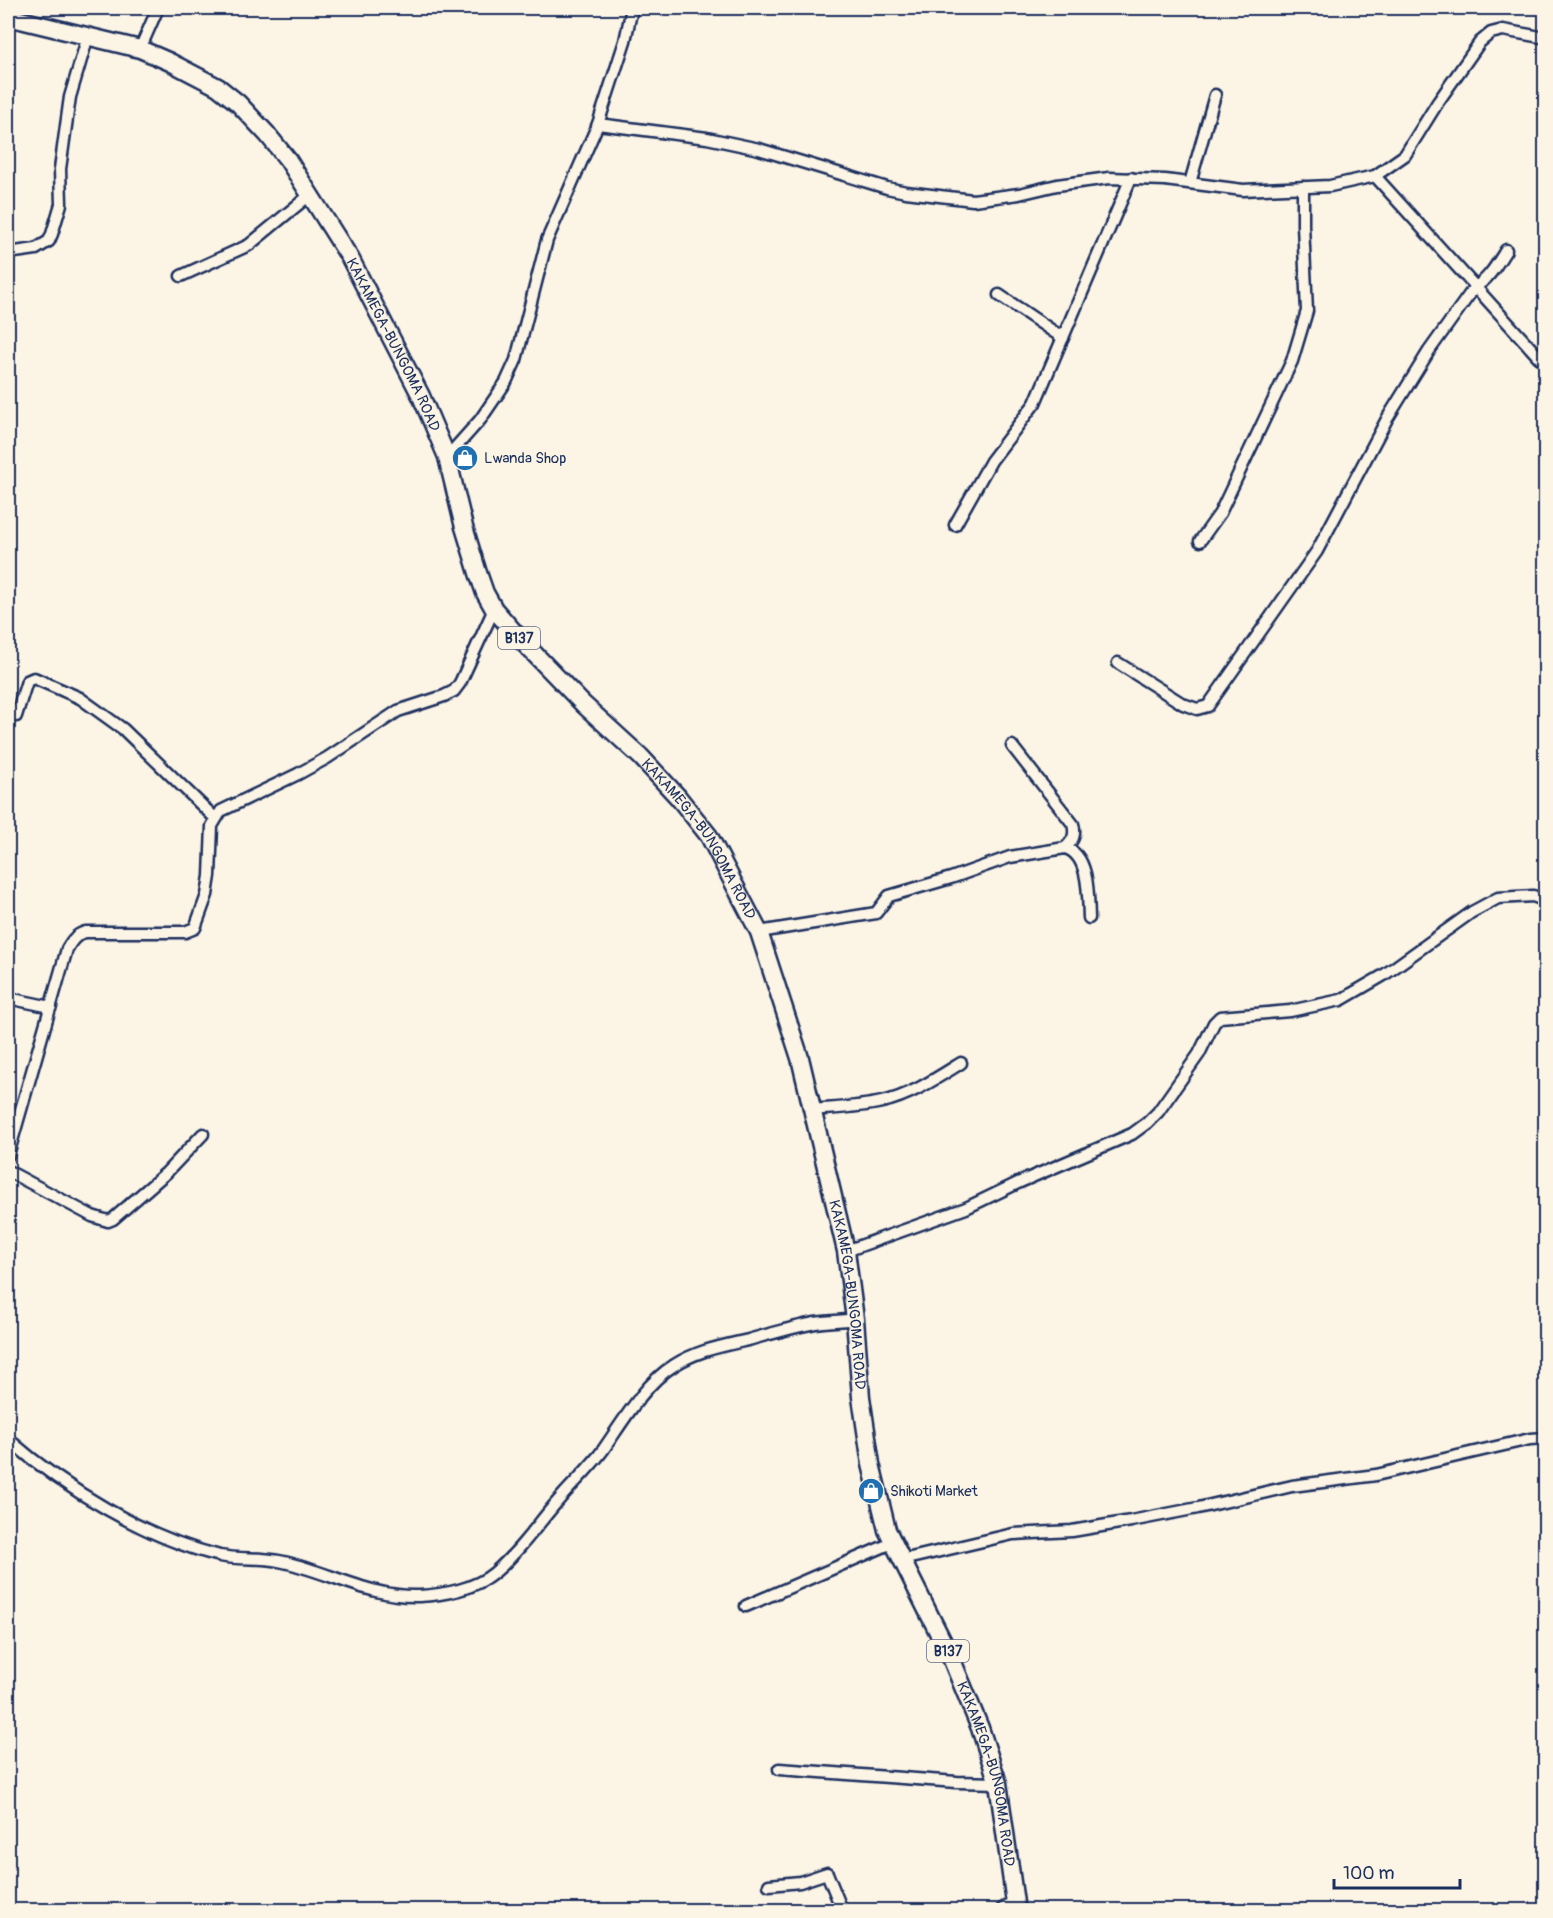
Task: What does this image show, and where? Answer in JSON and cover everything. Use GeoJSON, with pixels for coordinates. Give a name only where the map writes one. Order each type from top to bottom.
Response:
{"type":"FeatureCollection","features":[{"type":"Feature","properties":{"kind":"main road","name":"KAKAMEGA-BUNGOMA ROAD"},"geometry":{"type":"LineString","coordinates":[[8,17],[140,49],[170,62],[218,87],[238,103],[267,134],[311,194],[350,258],[421,396],[447,456],[478,573],[494,609],[583,704],[641,757],[678,797],[709,836],[759,932],[800,1058],[846,1251],[855,1319],[861,1397],[871,1464],[887,1530],[952,1660],[980,1728],[998,1783],[1015,1905]]}},
{"type":"Feature","properties":{"kind":"street"},"geometry":{"type":"LineString","coordinates":[[140,49],[158,8]]}},
{"type":"Feature","properties":{"kind":"street"},"geometry":{"type":"LineString","coordinates":[[447,456],[480,420],[506,382],[516,360],[547,240],[598,124],[625,41],[632,8]]}},
{"type":"Feature","properties":{"kind":"street"},"geometry":{"type":"LineString","coordinates":[[598,124],[707,138],[759,149],[887,188],[973,200],[1109,178],[1191,183],[1243,190],[1330,186],[1375,176],[1405,155],[1438,102],[1480,42],[1491,33],[1503,30],[1545,38]]}},
{"type":"Feature","properties":{"kind":"street"},"geometry":{"type":"LineString","coordinates":[[8,253],[36,249],[49,241],[52,234],[61,204],[60,169],[70,97],[88,36]]}},
{"type":"Feature","properties":{"kind":"street"},"geometry":{"type":"LineString","coordinates":[[1191,183],[1215,95]]}},
{"type":"Feature","properties":{"kind":"street"},"geometry":{"type":"LineString","coordinates":[[1375,176],[1545,365]]}},
{"type":"Feature","properties":{"kind":"street"},"geometry":{"type":"LineString","coordinates":[[955,525],[992,461],[1035,403],[1131,178]]}},
{"type":"Feature","properties":{"kind":"street"},"geometry":{"type":"LineString","coordinates":[[1200,541],[1220,513],[1292,361],[1307,311],[1303,225],[1304,187]]}},
{"type":"Feature","properties":{"kind":"street"},"geometry":{"type":"LineString","coordinates":[[181,276],[249,245],[311,194]]}},
{"type":"Feature","properties":{"kind":"street"},"geometry":{"type":"LineString","coordinates":[[1118,663],[1183,704],[1197,709],[1208,706],[1317,551],[1387,419],[1429,351],[1474,288],[1484,282],[1506,250]]}},
{"type":"Feature","properties":{"kind":"street"},"geometry":{"type":"LineString","coordinates":[[999,295],[1063,338]]}},
{"type":"Feature","properties":{"kind":"street"},"geometry":{"type":"LineString","coordinates":[[8,1155],[66,949],[72,940],[78,934],[85,932],[185,932],[195,928],[207,895],[212,826],[221,811],[327,758],[398,711],[453,691],[460,683],[494,609]]}},
{"type":"Feature","properties":{"kind":"street"},"geometry":{"type":"LineString","coordinates":[[8,716],[16,716],[27,681],[34,678],[73,697],[80,698],[123,729],[215,818]]}},
{"type":"Feature","properties":{"kind":"street"},"geometry":{"type":"LineString","coordinates":[[1012,746],[1073,824],[1075,832],[1072,843],[1065,848]]}},
{"type":"Feature","properties":{"kind":"street"},"geometry":{"type":"LineString","coordinates":[[759,932],[876,913],[889,896],[951,878],[1010,857],[1065,848],[1072,850],[1078,856],[1085,873],[1088,886],[1089,918]]}},
{"type":"Feature","properties":{"kind":"street"},"geometry":{"type":"LineString","coordinates":[[846,1251],[966,1208],[1132,1134],[1158,1112],[1199,1054],[1214,1023],[1220,1017],[1255,1016],[1341,1000],[1384,975],[1472,912],[1498,898],[1533,896],[1545,901]]}},
{"type":"Feature","properties":{"kind":"street"},"geometry":{"type":"LineString","coordinates":[[8,998],[51,1007]]}},
{"type":"Feature","properties":{"kind":"street"},"geometry":{"type":"LineString","coordinates":[[813,1110],[882,1102],[900,1097],[940,1077],[961,1062]]}},
{"type":"Feature","properties":{"kind":"street"},"geometry":{"type":"LineString","coordinates":[[8,1171],[92,1216],[108,1221],[166,1173],[203,1134]]}},
{"type":"Feature","properties":{"kind":"street"},"geometry":{"type":"LineString","coordinates":[[8,1440],[50,1473],[109,1509],[144,1529],[201,1551],[297,1565],[391,1594],[418,1596],[440,1594],[470,1585],[494,1574],[595,1461],[640,1399],[673,1365],[705,1350],[815,1323],[855,1319]]}},
{"type":"Feature","properties":{"kind":"street"},"geometry":{"type":"LineString","coordinates":[[902,1560],[1013,1534],[1072,1531],[1131,1521],[1292,1486],[1376,1475],[1530,1439],[1545,1438]]}},
{"type":"Feature","properties":{"kind":"street"},"geometry":{"type":"LineString","coordinates":[[746,1606],[892,1543]]}},
{"type":"Feature","properties":{"kind":"street"},"geometry":{"type":"LineString","coordinates":[[779,1769],[998,1783]]}},
{"type":"Feature","properties":{"kind":"street"},"geometry":{"type":"LineString","coordinates":[[769,1885],[800,1882],[827,1873],[842,1911]]}},
{"type":"Feature","properties":{"kind":"street"},"geometry":{"type":"LineString","coordinates":[[1001,1911],[1015,1905]]}},
{"type":"Feature","properties":{"kind":"place","name":"Lwanda Shop"},"geometry":{"type":"Point","coordinates":[465,458]}},
{"type":"Feature","properties":{"kind":"place","name":"Shikoti Market"},"geometry":{"type":"Point","coordinates":[871,1491]}}]}
